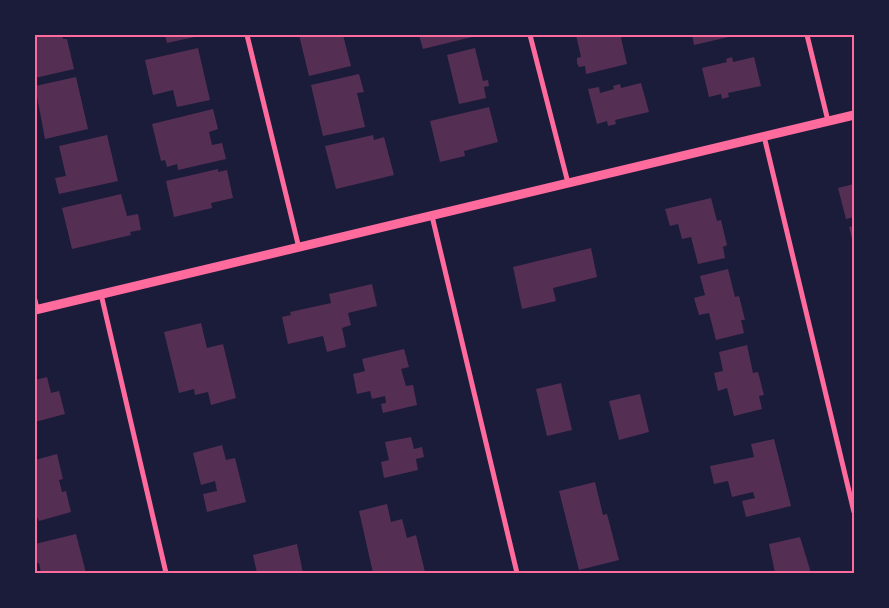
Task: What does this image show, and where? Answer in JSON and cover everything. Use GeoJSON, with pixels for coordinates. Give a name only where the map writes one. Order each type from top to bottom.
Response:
{"type":"FeatureCollection","features":[{"type":"Feature","properties":{"kind":"street"},"geometry":{"type":"LineString","coordinates":[[247,35],[299,248]]}},
{"type":"Feature","properties":{"kind":"street"},"geometry":{"type":"LineString","coordinates":[[530,35],[568,183]]}},
{"type":"Feature","properties":{"kind":"street"},"geometry":{"type":"LineString","coordinates":[[807,35],[828,121]]}},
{"type":"Feature","properties":{"kind":"street"},"geometry":{"type":"LineString","coordinates":[[35,300],[36,310],[854,115]]}},
{"type":"Feature","properties":{"kind":"street"},"geometry":{"type":"LineString","coordinates":[[764,136],[854,512]]}},
{"type":"Feature","properties":{"kind":"street"},"geometry":{"type":"LineString","coordinates":[[432,216],[516,573]]}},
{"type":"Feature","properties":{"kind":"street"},"geometry":{"type":"LineString","coordinates":[[101,294],[166,573]]}},
{"type":"Feature","properties":{"kind":"building"},"geometry":{"type":"Polygon","coordinates":[[[35,35],[62,35],[63,39],[67,39],[74,69],[35,78],[35,35]]]}},
{"type":"Feature","properties":{"kind":"building"},"geometry":{"type":"Polygon","coordinates":[[[165,35],[199,35],[199,36],[167,43],[165,35]]]}},
{"type":"Feature","properties":{"kind":"building"},"geometry":{"type":"Polygon","coordinates":[[[299,35],[343,35],[351,66],[309,76],[299,35]]]}},
{"type":"Feature","properties":{"kind":"building"},"geometry":{"type":"Polygon","coordinates":[[[419,35],[471,35],[472,37],[423,49],[419,35]]]}},
{"type":"Feature","properties":{"kind":"building"},"geometry":{"type":"Polygon","coordinates":[[[576,35],[624,35],[621,38],[627,64],[586,74],[585,66],[579,67],[577,63],[577,58],[581,57],[576,35]]]}},
{"type":"Feature","properties":{"kind":"building"},"geometry":{"type":"Polygon","coordinates":[[[692,35],[733,35],[733,36],[694,45],[692,35]]]}},
{"type":"Feature","properties":{"kind":"building"},"geometry":{"type":"Polygon","coordinates":[[[198,48],[210,100],[177,107],[173,90],[153,95],[145,60],[198,48]]]}},
{"type":"Feature","properties":{"kind":"building"},"geometry":{"type":"Polygon","coordinates":[[[475,48],[483,81],[488,80],[489,86],[484,87],[486,98],[459,104],[447,55],[475,48]]]}},
{"type":"Feature","properties":{"kind":"building"},"geometry":{"type":"Polygon","coordinates":[[[732,57],[733,62],[754,57],[761,86],[728,93],[729,97],[722,99],[721,94],[709,97],[702,68],[727,62],[726,59],[732,57]]]}},
{"type":"Feature","properties":{"kind":"building"},"geometry":{"type":"Polygon","coordinates":[[[359,74],[364,92],[357,93],[365,127],[323,136],[311,85],[359,74]]]}},
{"type":"Feature","properties":{"kind":"building"},"geometry":{"type":"Polygon","coordinates":[[[76,77],[88,129],[45,139],[35,86],[76,77]]]}},
{"type":"Feature","properties":{"kind":"building"},"geometry":{"type":"Polygon","coordinates":[[[641,83],[649,112],[615,120],[616,124],[608,126],[607,121],[597,124],[588,89],[599,87],[600,93],[614,89],[613,86],[620,84],[621,88],[641,83]]]}},
{"type":"Feature","properties":{"kind":"building"},"geometry":{"type":"Polygon","coordinates":[[[489,107],[498,142],[464,151],[465,156],[440,162],[430,121],[489,107]]]}},
{"type":"Feature","properties":{"kind":"building"},"geometry":{"type":"Polygon","coordinates":[[[213,109],[218,129],[209,132],[212,145],[222,143],[226,159],[178,170],[177,164],[167,167],[165,160],[161,161],[152,124],[213,109]]]}},
{"type":"Feature","properties":{"kind":"building"},"geometry":{"type":"Polygon","coordinates":[[[107,135],[118,181],[59,194],[55,178],[66,176],[59,146],[107,135]]]}},
{"type":"Feature","properties":{"kind":"building"},"geometry":{"type":"Polygon","coordinates":[[[373,135],[374,140],[384,137],[394,175],[336,189],[325,146],[373,135]]]}},
{"type":"Feature","properties":{"kind":"building"},"geometry":{"type":"Polygon","coordinates":[[[218,169],[218,172],[227,170],[233,198],[211,203],[212,208],[174,217],[166,181],[218,169]]]}},
{"type":"Feature","properties":{"kind":"building"},"geometry":{"type":"Polygon","coordinates":[[[854,184],[854,217],[846,219],[838,188],[854,184]]]}},
{"type":"Feature","properties":{"kind":"building"},"geometry":{"type":"Polygon","coordinates":[[[121,194],[127,216],[138,214],[141,230],[130,232],[131,235],[72,249],[62,208],[121,194]]]}},
{"type":"Feature","properties":{"kind":"building"},"geometry":{"type":"Polygon","coordinates":[[[711,198],[717,221],[721,220],[727,245],[723,247],[725,258],[698,264],[691,237],[682,239],[678,224],[670,226],[665,209],[711,198]]]}},
{"type":"Feature","properties":{"kind":"building"},"geometry":{"type":"Polygon","coordinates":[[[854,226],[854,243],[853,243],[849,227],[854,226]]]}},
{"type":"Feature","properties":{"kind":"building"},"geometry":{"type":"Polygon","coordinates":[[[591,248],[597,277],[553,288],[556,301],[522,309],[513,267],[591,248]]]}},
{"type":"Feature","properties":{"kind":"building"},"geometry":{"type":"Polygon","coordinates":[[[728,269],[735,297],[739,296],[745,320],[741,320],[744,333],[716,340],[709,313],[699,315],[694,298],[705,295],[700,276],[728,269]]]}},
{"type":"Feature","properties":{"kind":"building"},"geometry":{"type":"Polygon","coordinates":[[[372,284],[377,306],[348,313],[351,325],[342,328],[346,347],[327,352],[323,336],[288,344],[282,317],[291,315],[290,312],[331,303],[329,294],[372,284]]]}},
{"type":"Feature","properties":{"kind":"building"},"geometry":{"type":"Polygon","coordinates":[[[201,323],[207,348],[223,344],[236,398],[211,405],[208,392],[195,395],[194,389],[179,393],[164,332],[201,323]]]}},
{"type":"Feature","properties":{"kind":"building"},"geometry":{"type":"Polygon","coordinates":[[[747,345],[753,373],[758,372],[764,395],[759,396],[762,409],[734,416],[727,388],[718,391],[714,373],[723,371],[719,352],[747,345]]]}},
{"type":"Feature","properties":{"kind":"building"},"geometry":{"type":"Polygon","coordinates":[[[404,349],[409,367],[401,369],[406,386],[413,385],[417,405],[383,413],[381,404],[386,403],[385,396],[372,399],[370,391],[357,394],[353,374],[365,371],[362,359],[404,349]]]}},
{"type":"Feature","properties":{"kind":"building"},"geometry":{"type":"Polygon","coordinates":[[[47,377],[51,393],[59,391],[65,414],[35,422],[35,380],[47,377]]]}},
{"type":"Feature","properties":{"kind":"building"},"geometry":{"type":"Polygon","coordinates":[[[561,383],[572,430],[547,436],[536,389],[561,383]]]}},
{"type":"Feature","properties":{"kind":"building"},"geometry":{"type":"Polygon","coordinates":[[[640,394],[649,432],[619,440],[609,401],[640,394]]]}},
{"type":"Feature","properties":{"kind":"building"},"geometry":{"type":"Polygon","coordinates":[[[411,437],[414,449],[422,447],[424,457],[416,459],[418,470],[384,478],[381,462],[389,460],[385,442],[411,437]]]}},
{"type":"Feature","properties":{"kind":"building"},"geometry":{"type":"Polygon","coordinates":[[[774,439],[791,506],[746,517],[742,501],[755,498],[753,492],[732,497],[728,481],[714,484],[710,466],[754,457],[751,444],[774,439]]]}},
{"type":"Feature","properties":{"kind":"building"},"geometry":{"type":"Polygon","coordinates":[[[222,445],[226,460],[235,458],[246,502],[207,512],[203,494],[217,491],[215,481],[201,485],[193,453],[222,445]]]}},
{"type":"Feature","properties":{"kind":"building"},"geometry":{"type":"Polygon","coordinates":[[[57,454],[63,479],[59,480],[62,492],[66,491],[71,512],[39,521],[35,513],[35,460],[57,454]]]}},
{"type":"Feature","properties":{"kind":"building"},"geometry":{"type":"Polygon","coordinates":[[[595,482],[603,515],[607,514],[619,560],[579,570],[559,491],[595,482]]]}},
{"type":"Feature","properties":{"kind":"building"},"geometry":{"type":"Polygon","coordinates":[[[387,504],[391,522],[402,519],[407,538],[416,535],[425,572],[373,573],[359,511],[387,504]]]}},
{"type":"Feature","properties":{"kind":"building"},"geometry":{"type":"Polygon","coordinates":[[[76,534],[86,573],[41,573],[39,563],[35,564],[35,544],[76,534]]]}},
{"type":"Feature","properties":{"kind":"building"},"geometry":{"type":"Polygon","coordinates":[[[800,537],[811,573],[775,573],[769,544],[800,537]]]}},
{"type":"Feature","properties":{"kind":"building"},"geometry":{"type":"Polygon","coordinates":[[[297,544],[303,573],[257,573],[253,555],[297,544]]]}}]}
